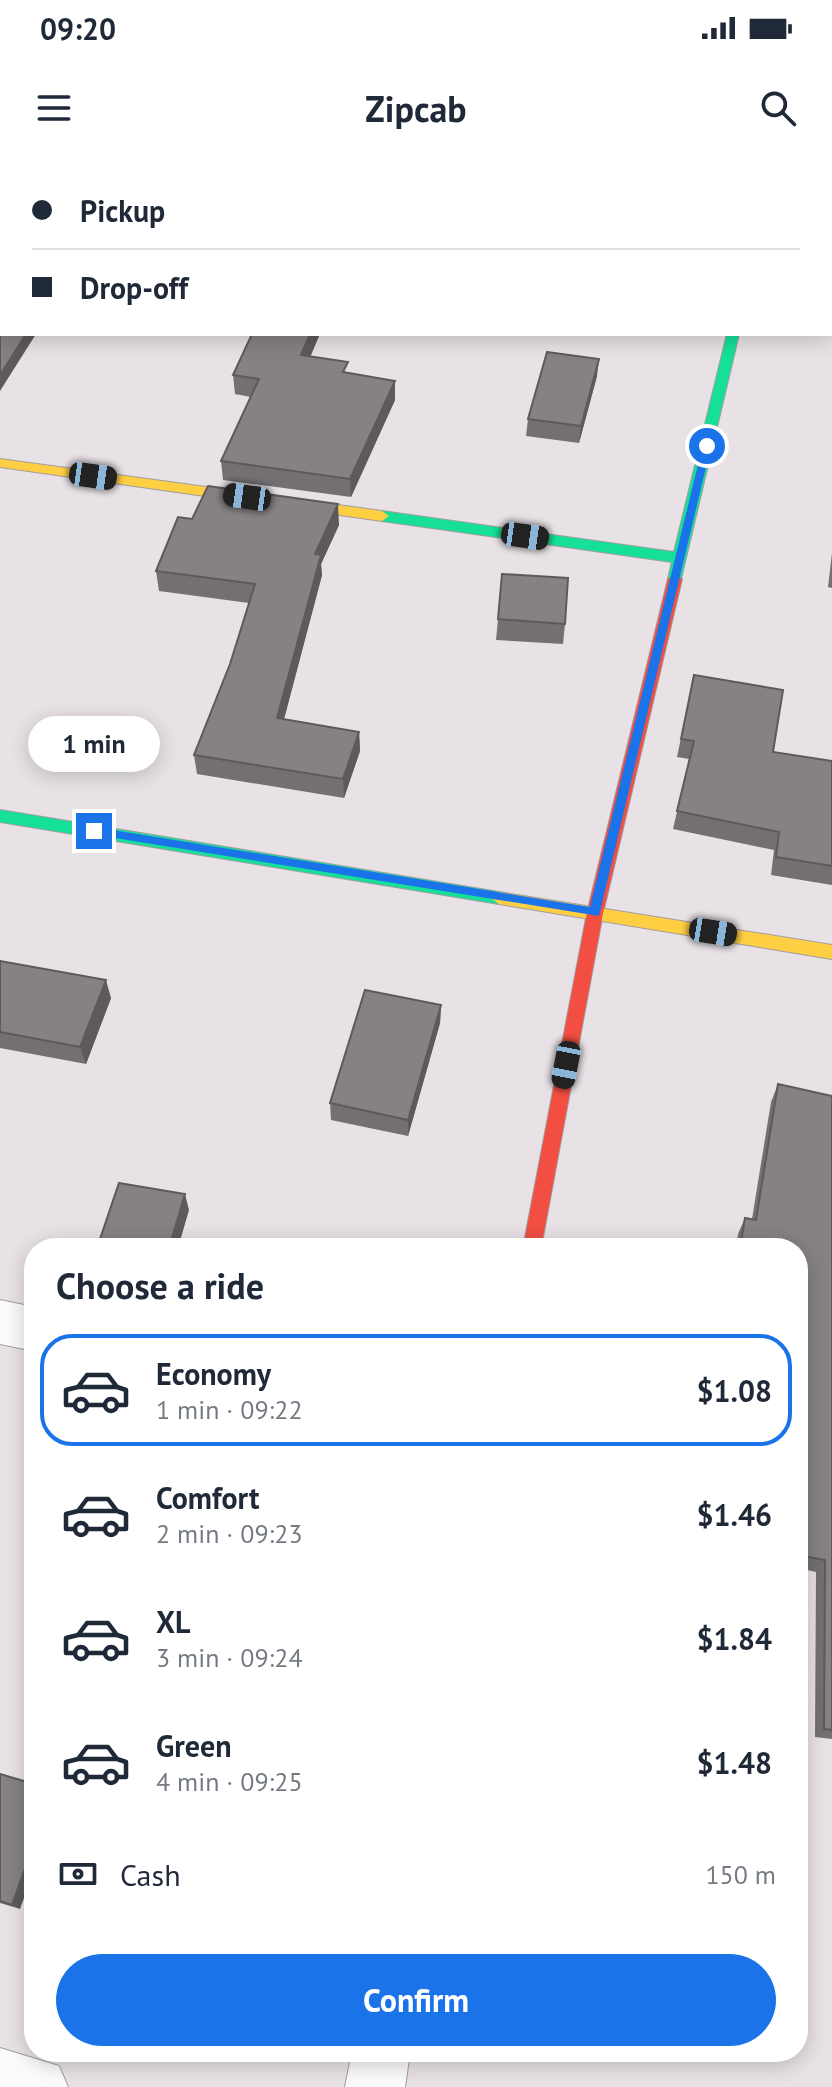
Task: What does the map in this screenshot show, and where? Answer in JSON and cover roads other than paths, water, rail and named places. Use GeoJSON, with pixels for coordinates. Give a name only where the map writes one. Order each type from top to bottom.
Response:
{"type":"FeatureCollection","features":[{"type":"Feature","properties":{"kind":"street"},"geometry":{"type":"LineString","coordinates":[[534,1238],[595,913],[733,336]]}},
{"type":"Feature","properties":{"kind":"street"},"geometry":{"type":"LineString","coordinates":[[0,463],[680,558]]}},
{"type":"Feature","properties":{"kind":"street"},"geometry":{"type":"LineString","coordinates":[[0,816],[832,952]]}},
{"type":"Feature","properties":{"kind":"street"},"geometry":{"type":"LineString","coordinates":[[0,1322],[24,1327]]}},
{"type":"Feature","properties":{"kind":"street"},"geometry":{"type":"LineString","coordinates":[[375,2087],[379,2062]]}},
{"type":"Feature","properties":{"kind":"street"},"geometry":{"type":"LineString","coordinates":[[0,2078],[38,2087]]}}]}
